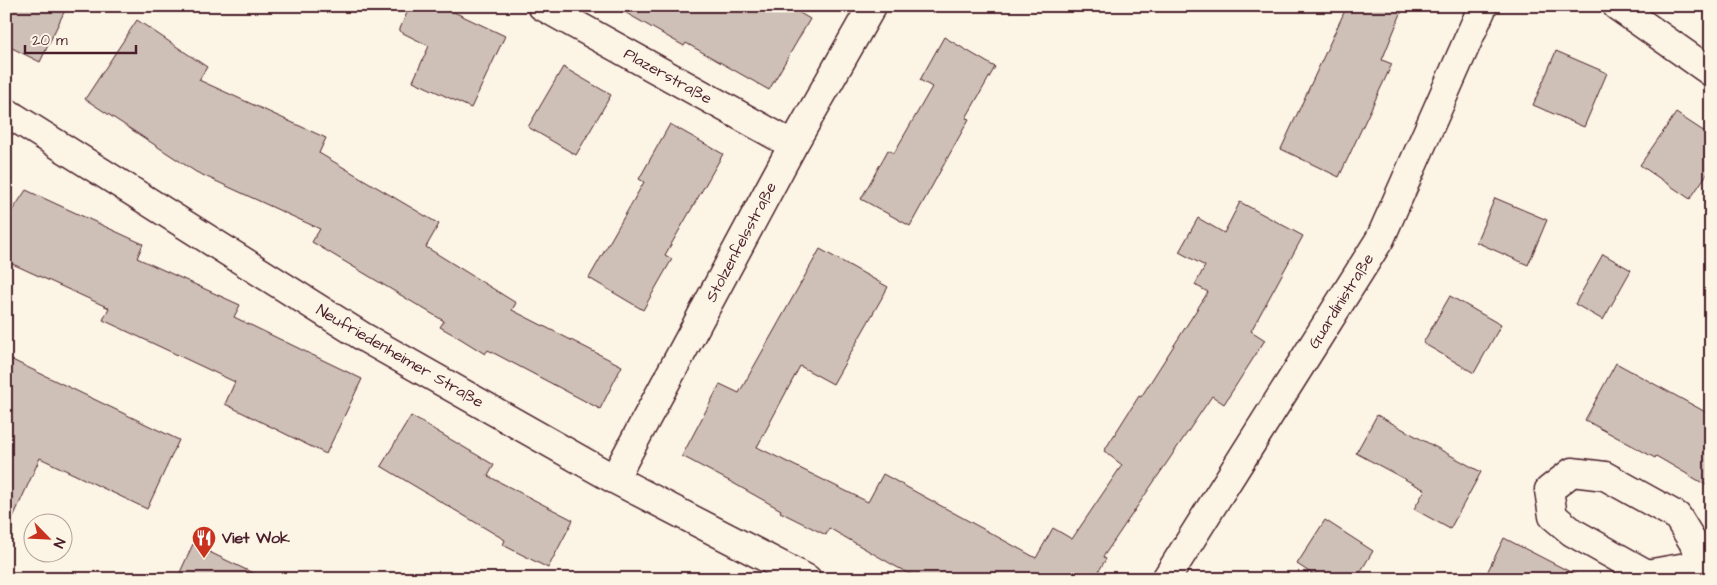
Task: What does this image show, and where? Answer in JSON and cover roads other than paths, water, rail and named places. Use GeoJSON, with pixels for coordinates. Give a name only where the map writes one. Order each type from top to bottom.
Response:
{"type":"FeatureCollection","features":[{"type":"Feature","properties":{"kind":"street","name":"Plazerstraße"},"geometry":{"type":"LineString","coordinates":[[542,6],[793,145]]}},
{"type":"Feature","properties":{"kind":"street","name":"Stolzenfelsstraße"},"geometry":{"type":"LineString","coordinates":[[614,479],[793,145],[872,6]]}},
{"type":"Feature","properties":{"kind":"street","name":"Guardinistraße"},"geometry":{"type":"LineString","coordinates":[[1166,579],[1380,239],[1483,6]]}},
{"type":"Feature","properties":{"kind":"street"},"geometry":{"type":"LineString","coordinates":[[1618,6],[1711,72]]}},
{"type":"Feature","properties":{"kind":"street","name":"Neufriedenheimer Straße"},"geometry":{"type":"LineString","coordinates":[[6,112],[365,338],[614,479],[807,579]]}},
{"type":"Feature","properties":{"kind":"street"},"geometry":{"type":"LineString","coordinates":[[1572,472],[1605,476],[1677,516],[1707,566],[1647,574],[1572,532],[1554,516],[1549,490],[1572,472]]}},
{"type":"Feature","properties":{"kind":"place","name":"Viet Wok"},"geometry":{"type":"Point","coordinates":[204,559]}}]}
